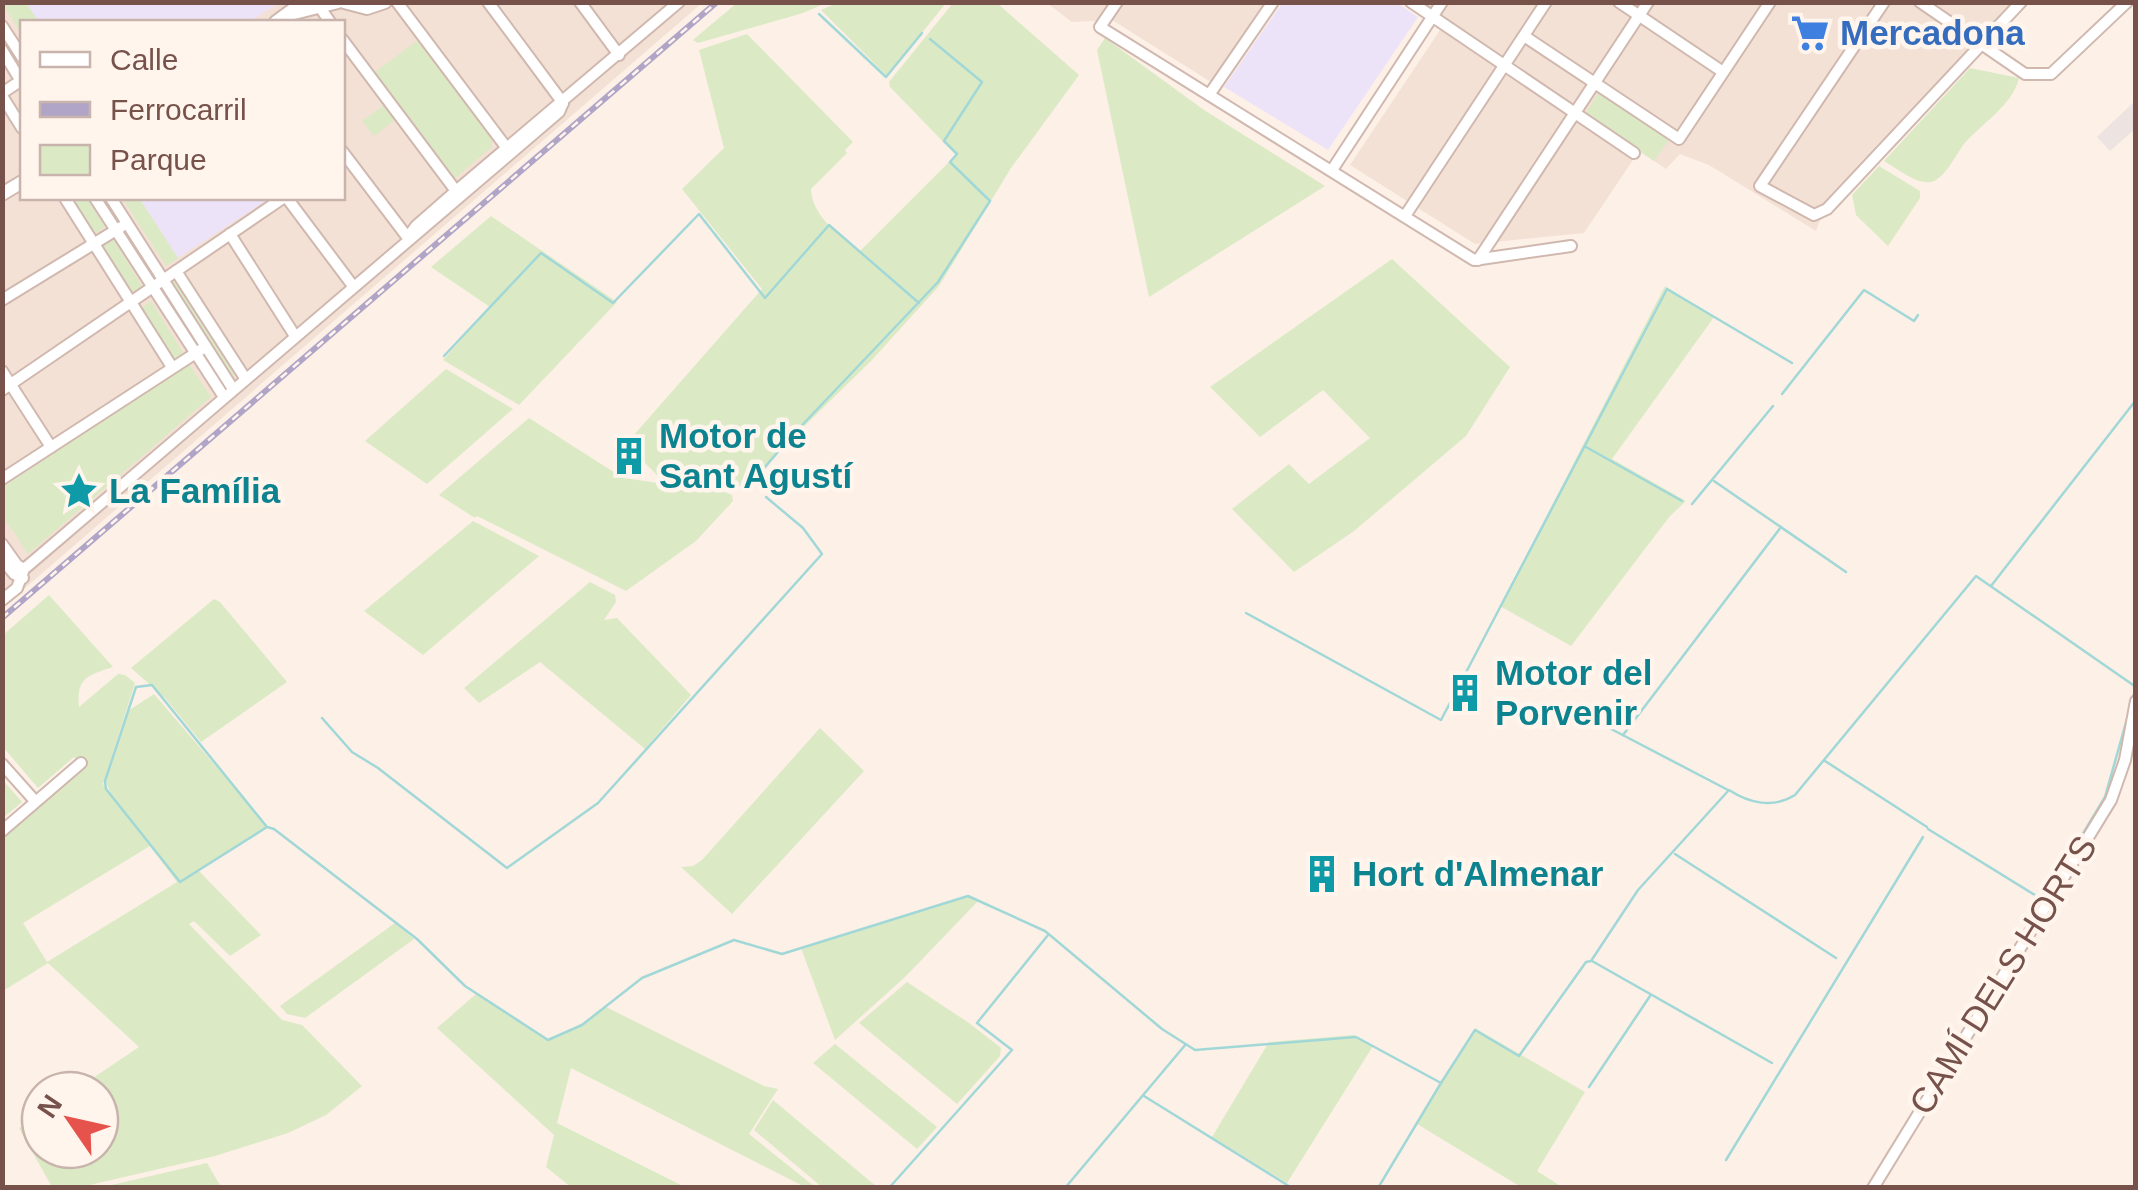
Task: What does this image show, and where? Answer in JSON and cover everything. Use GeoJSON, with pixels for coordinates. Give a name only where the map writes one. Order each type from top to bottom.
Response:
{"type":"FeatureCollection","features":[{"type":"Feature","properties":{"kind":"street"},"geometry":{"type":"LineString","coordinates":[[286,8],[300,2]]}},
{"type":"Feature","properties":{"kind":"street"},"geometry":{"type":"LineString","coordinates":[[286,8],[341,2],[367,8],[385,2]]}},
{"type":"Feature","properties":{"kind":"street"},"geometry":{"type":"LineString","coordinates":[[397,2],[506,147]]}},
{"type":"Feature","properties":{"kind":"street"},"geometry":{"type":"LineString","coordinates":[[488,2],[563,103]]}},
{"type":"Feature","properties":{"kind":"street"},"geometry":{"type":"LineString","coordinates":[[580,2],[619,54]]}},
{"type":"Feature","properties":{"kind":"street"},"geometry":{"type":"LineString","coordinates":[[2,600],[18,588],[23,574],[354,286],[408,238],[416,226],[679,2]]}},
{"type":"Feature","properties":{"kind":"street"},"geometry":{"type":"LineString","coordinates":[[1117,2],[1100,27],[1478,260],[1571,246]]}},
{"type":"Feature","properties":{"kind":"street"},"geometry":{"type":"LineString","coordinates":[[1412,2],[1634,153]]}},
{"type":"Feature","properties":{"kind":"street"},"geometry":{"type":"LineString","coordinates":[[1332,170],[1442,2]]}},
{"type":"Feature","properties":{"kind":"street"},"geometry":{"type":"LineString","coordinates":[[1405,216],[1546,2]]}},
{"type":"Feature","properties":{"kind":"street"},"geometry":{"type":"LineString","coordinates":[[1619,2],[1723,72]]}},
{"type":"Feature","properties":{"kind":"street"},"geometry":{"type":"LineString","coordinates":[[1478,260],[1648,2]]}},
{"type":"Feature","properties":{"kind":"street"},"geometry":{"type":"LineString","coordinates":[[1524,36],[1679,139],[1770,2]]}},
{"type":"Feature","properties":{"kind":"street"},"geometry":{"type":"LineString","coordinates":[[1884,2],[1760,186],[1814,215],[1827,209],[2021,2]]}},
{"type":"Feature","properties":{"kind":"street"},"geometry":{"type":"LineString","coordinates":[[1920,2],[2026,74],[2036,76],[2051,74],[2127,2]]}},
{"type":"Feature","properties":{"kind":"street"},"geometry":{"type":"LineString","coordinates":[[1209,94],[1269,4]]}},
{"type":"Feature","properties":{"kind":"street"},"geometry":{"type":"LineString","coordinates":[[319,6],[329,20]]}},
{"type":"Feature","properties":{"kind":"street"},"geometry":{"type":"LineString","coordinates":[[2,26],[20,54]]}},
{"type":"Feature","properties":{"kind":"street"},"geometry":{"type":"LineString","coordinates":[[345,43],[456,191]]}},
{"type":"Feature","properties":{"kind":"street"},"geometry":{"type":"LineString","coordinates":[[2,50],[20,79]]}},
{"type":"Feature","properties":{"kind":"street"},"geometry":{"type":"LineString","coordinates":[[2,95],[20,125]]}},
{"type":"Feature","properties":{"kind":"street"},"geometry":{"type":"LineString","coordinates":[[408,238],[420,232],[559,112],[563,103]]}},
{"type":"Feature","properties":{"kind":"street"},"geometry":{"type":"LineString","coordinates":[[345,155],[408,238]]}},
{"type":"Feature","properties":{"kind":"street"},"geometry":{"type":"LineString","coordinates":[[67,200],[172,367]]}},
{"type":"Feature","properties":{"kind":"street"},"geometry":{"type":"LineString","coordinates":[[96,200],[158,284],[228,394]]}},
{"type":"Feature","properties":{"kind":"street"},"geometry":{"type":"LineString","coordinates":[[112,200],[158,284]]}},
{"type":"Feature","properties":{"kind":"street"},"geometry":{"type":"LineString","coordinates":[[7,387],[282,200]]}},
{"type":"Feature","properties":{"kind":"street"},"geometry":{"type":"LineString","coordinates":[[287,200],[354,286]]}},
{"type":"Feature","properties":{"kind":"street"},"geometry":{"type":"LineString","coordinates":[[2,300],[127,222]]}},
{"type":"Feature","properties":{"kind":"street"},"geometry":{"type":"LineString","coordinates":[[230,234],[295,336]]}},
{"type":"Feature","properties":{"kind":"street"},"geometry":{"type":"LineString","coordinates":[[176,271],[245,378]]}},
{"type":"Feature","properties":{"kind":"street"},"geometry":{"type":"LineString","coordinates":[[2,479],[200,350]]}},
{"type":"Feature","properties":{"kind":"street"},"geometry":{"type":"LineString","coordinates":[[2,371],[7,387],[51,447]]}},
{"type":"Feature","properties":{"kind":"street"},"geometry":{"type":"LineString","coordinates":[[2,544],[23,574]]}},
{"type":"Feature","properties":{"kind":"street"},"geometry":{"type":"LineString","coordinates":[[2,559],[14,574],[23,574]]}},
{"type":"Feature","properties":{"kind":"street","name":"CAMÍ DELS HORTS"},"geometry":{"type":"LineString","coordinates":[[1873,1188],[2112,800],[2136,701]]}},
{"type":"Feature","properties":{"kind":"street"},"geometry":{"type":"LineString","coordinates":[[2,830],[80,763]]}},
{"type":"Feature","properties":{"kind":"street"},"geometry":{"type":"LineString","coordinates":[[2,764],[35,802]]}},
{"type":"Feature","properties":{"kind":"shaded area"},"geometry":{"type":"Polygon","coordinates":[[[1283,2],[1397,3],[1418,17],[1328,150],[1224,87],[1283,2]]]}},
{"type":"Feature","properties":{"kind":"shaded area"},"geometry":{"type":"Polygon","coordinates":[[[3,3],[702,3],[3,607],[3,3]]]}},
{"type":"Feature","properties":{"kind":"shaded area"},"geometry":{"type":"Polygon","coordinates":[[[26,3],[276,5],[252,20],[38,20],[26,3]]]}},
{"type":"Feature","properties":{"kind":"shaded area"},"geometry":{"type":"Polygon","coordinates":[[[1047,3],[1266,3],[1211,82],[1112,20],[1072,22],[1047,3]]]}},
{"type":"Feature","properties":{"kind":"shaded area"},"geometry":{"type":"Polygon","coordinates":[[[1422,3],[2013,3],[1827,201],[1816,231],[1709,165],[1680,154],[1666,169],[1639,151],[1584,233],[1475,244],[1350,165],[1446,21],[1422,3]]]}},
{"type":"Feature","properties":{"kind":"shaded area"},"geometry":{"type":"Polygon","coordinates":[[[2135,101],[2135,129],[2110,151],[2097,137],[2135,101]]]}},
{"type":"Feature","properties":{"kind":"shaded area"},"geometry":{"type":"Polygon","coordinates":[[[140,200],[267,200],[178,258],[140,200]]]}},
{"type":"Feature","properties":{"kind":"green space"},"geometry":{"type":"Polygon","coordinates":[[[738,2],[826,3],[698,43],[693,40],[738,2]]]}},
{"type":"Feature","properties":{"kind":"green space"},"geometry":{"type":"Polygon","coordinates":[[[2,3],[26,3],[38,20],[20,20],[20,32],[2,3]]]}},
{"type":"Feature","properties":{"kind":"green space"},"geometry":{"type":"Polygon","coordinates":[[[837,3],[946,3],[887,76],[821,10],[837,3]]]}},
{"type":"Feature","properties":{"kind":"green space"},"geometry":{"type":"Polygon","coordinates":[[[953,3],[997,3],[1079,75],[1011,168],[939,286],[751,485],[661,479],[626,444],[762,289],[682,189],[724,148],[699,50],[747,34],[853,142],[811,189],[822,217],[860,251],[956,155],[889,82],[953,3]]]}},
{"type":"Feature","properties":{"kind":"green space"},"geometry":{"type":"Polygon","coordinates":[[[1105,38],[1204,110],[1325,186],[1149,297],[1097,50],[1105,38]]]}},
{"type":"Feature","properties":{"kind":"green space"},"geometry":{"type":"Polygon","coordinates":[[[418,40],[492,140],[492,147],[455,178],[375,72],[418,40]]]}},
{"type":"Feature","properties":{"kind":"green space"},"geometry":{"type":"Polygon","coordinates":[[[1970,68],[2019,78],[2010,97],[1964,144],[1943,174],[1934,181],[1922,181],[1884,161],[1970,68]]]}},
{"type":"Feature","properties":{"kind":"green space"},"geometry":{"type":"Polygon","coordinates":[[[1601,89],[1671,137],[1654,161],[1585,114],[1601,89]]]}},
{"type":"Feature","properties":{"kind":"green space"},"geometry":{"type":"Polygon","coordinates":[[[384,105],[395,120],[374,136],[362,121],[384,105]]]}},
{"type":"Feature","properties":{"kind":"green space"},"geometry":{"type":"Polygon","coordinates":[[[1879,166],[1920,191],[1920,198],[1888,246],[1856,215],[1852,195],[1879,166]]]}},
{"type":"Feature","properties":{"kind":"green space"},"geometry":{"type":"Polygon","coordinates":[[[71,200],[88,200],[105,227],[93,235],[71,200]]]}},
{"type":"Feature","properties":{"kind":"green space"},"geometry":{"type":"Polygon","coordinates":[[[123,200],[140,200],[178,258],[166,266],[123,200]]]}},
{"type":"Feature","properties":{"kind":"green space"},"geometry":{"type":"Polygon","coordinates":[[[491,216],[617,302],[519,405],[443,360],[490,307],[431,267],[491,216]]]}},
{"type":"Feature","properties":{"kind":"green space"},"geometry":{"type":"Polygon","coordinates":[[[112,237],[142,286],[131,294],[99,245],[112,237]]]}},
{"type":"Feature","properties":{"kind":"green space"},"geometry":{"type":"Polygon","coordinates":[[[1392,259],[1510,367],[1466,436],[1354,531],[1294,572],[1232,509],[1289,464],[1309,484],[1370,438],[1323,390],[1260,437],[1210,387],[1392,259]]]}},
{"type":"Feature","properties":{"kind":"green space"},"geometry":{"type":"Polygon","coordinates":[[[175,276],[238,371],[231,377],[169,282],[175,276]]]}},
{"type":"Feature","properties":{"kind":"green space"},"geometry":{"type":"Polygon","coordinates":[[[1665,286],[1714,317],[1612,459],[1686,501],[1670,516],[1571,646],[1500,606],[1665,286]]]}},
{"type":"Feature","properties":{"kind":"green space"},"geometry":{"type":"Polygon","coordinates":[[[151,301],[183,353],[172,360],[140,309],[151,301]]]}},
{"type":"Feature","properties":{"kind":"green space"},"geometry":{"type":"Polygon","coordinates":[[[189,364],[211,397],[28,554],[3,516],[3,487],[189,364]]]}},
{"type":"Feature","properties":{"kind":"green space"},"geometry":{"type":"Polygon","coordinates":[[[446,369],[513,409],[427,484],[365,441],[446,369]]]}},
{"type":"Feature","properties":{"kind":"green space"},"geometry":{"type":"Polygon","coordinates":[[[529,418],[623,478],[724,492],[732,495],[733,501],[696,541],[626,591],[475,518],[439,495],[529,418]]]}},
{"type":"Feature","properties":{"kind":"green space"},"geometry":{"type":"Polygon","coordinates":[[[473,521],[539,556],[423,655],[364,611],[473,521]]]}},
{"type":"Feature","properties":{"kind":"green space"},"geometry":{"type":"Polygon","coordinates":[[[590,582],[615,595],[616,602],[604,620],[617,618],[691,695],[645,749],[540,662],[479,703],[464,688],[590,582]]]}},
{"type":"Feature","properties":{"kind":"green space"},"geometry":{"type":"Polygon","coordinates":[[[49,595],[113,667],[82,683],[79,707],[118,674],[135,683],[103,784],[111,796],[106,781],[128,711],[154,694],[268,827],[198,870],[261,935],[230,956],[194,921],[189,924],[282,1020],[302,1025],[362,1086],[326,1115],[288,1133],[215,1156],[81,1187],[52,1187],[42,1170],[120,1170],[120,1070],[105,1070],[139,1047],[48,963],[3,991],[3,837],[84,767],[74,757],[38,788],[3,747],[3,635],[49,595]],[[150,846],[23,923],[47,962],[177,882],[150,846]]]}},
{"type":"Feature","properties":{"kind":"green space"},"geometry":{"type":"Polygon","coordinates":[[[214,599],[287,682],[201,742],[165,698],[131,668],[214,599]]]}},
{"type":"Feature","properties":{"kind":"green space"},"geometry":{"type":"Polygon","coordinates":[[[820,728],[864,771],[732,914],[681,867],[702,860],[820,728]]]}},
{"type":"Feature","properties":{"kind":"green space"},"geometry":{"type":"Polygon","coordinates":[[[2,779],[22,802],[3,818],[2,818],[2,779]]]}},
{"type":"Feature","properties":{"kind":"green space"},"geometry":{"type":"Polygon","coordinates":[[[966,896],[978,901],[906,976],[835,1040],[801,948],[966,896]]]}},
{"type":"Feature","properties":{"kind":"green space"},"geometry":{"type":"Polygon","coordinates":[[[395,923],[414,939],[305,1018],[287,1014],[280,1006],[395,923]]]}},
{"type":"Feature","properties":{"kind":"green space"},"geometry":{"type":"Polygon","coordinates":[[[907,982],[1001,1048],[1000,1056],[957,1104],[859,1023],[907,982]]]}},
{"type":"Feature","properties":{"kind":"green space"},"geometry":{"type":"Polygon","coordinates":[[[476,994],[549,1040],[580,1026],[606,1007],[764,1086],[778,1089],[749,1134],[815,1187],[805,1187],[571,1068],[557,1123],[685,1187],[571,1187],[546,1167],[554,1135],[437,1028],[476,994]]]}},
{"type":"Feature","properties":{"kind":"green space"},"geometry":{"type":"Polygon","coordinates":[[[1475,1028],[1585,1092],[1537,1171],[1562,1187],[1521,1187],[1417,1124],[1475,1028]]]}},
{"type":"Feature","properties":{"kind":"green space"},"geometry":{"type":"Polygon","coordinates":[[[1354,1035],[1373,1046],[1287,1183],[1212,1137],[1269,1042],[1354,1035]]]}},
{"type":"Feature","properties":{"kind":"green space"},"geometry":{"type":"Polygon","coordinates":[[[835,1044],[937,1127],[917,1149],[813,1063],[835,1044]]]}},
{"type":"Feature","properties":{"kind":"green space"},"geometry":{"type":"Polygon","coordinates":[[[773,1100],[877,1187],[822,1187],[754,1130],[773,1100]]]}},
{"type":"Feature","properties":{"kind":"green space"},"geometry":{"type":"Polygon","coordinates":[[[207,1163],[221,1187],[103,1187],[207,1163]]]}},
{"type":"Feature","properties":{"kind":"waterway"},"geometry":{"type":"LineString","coordinates":[[819,14],[886,77],[922,33]]}},
{"type":"Feature","properties":{"kind":"waterway"},"geometry":{"type":"LineString","coordinates":[[748,487],[938,282],[990,201],[950,162],[957,154],[944,141],[982,82],[930,39]]}},
{"type":"Feature","properties":{"kind":"waterway"},"geometry":{"type":"LineString","coordinates":[[444,356],[541,253],[613,303],[699,214],[765,298],[829,225],[919,303]]}},
{"type":"Feature","properties":{"kind":"waterway"},"geometry":{"type":"LineString","coordinates":[[1246,613],[1441,720],[1667,289],[1792,363]]}},
{"type":"Feature","properties":{"kind":"waterway"},"geometry":{"type":"LineString","coordinates":[[1782,394],[1864,290],[1914,321],[1918,315]]}},
{"type":"Feature","properties":{"kind":"waterway"},"geometry":{"type":"LineString","coordinates":[[1991,586],[2136,400]]}},
{"type":"Feature","properties":{"kind":"waterway"},"geometry":{"type":"LineString","coordinates":[[1692,504],[1773,406]]}},
{"type":"Feature","properties":{"kind":"waterway"},"geometry":{"type":"LineString","coordinates":[[1586,447],[1682,501]]}},
{"type":"Feature","properties":{"kind":"waterway"},"geometry":{"type":"LineString","coordinates":[[1714,481],[1846,572]]}},
{"type":"Feature","properties":{"kind":"waterway"},"geometry":{"type":"LineString","coordinates":[[322,718],[352,752],[507,868],[598,803],[822,554],[803,528],[766,497]]}},
{"type":"Feature","properties":{"kind":"waterway"},"geometry":{"type":"LineString","coordinates":[[1623,735],[1781,527]]}},
{"type":"Feature","properties":{"kind":"waterway"},"geometry":{"type":"LineString","coordinates":[[267,827],[152,685],[136,687],[105,781],[106,789],[180,882],[267,827],[274,829],[417,939],[465,986],[548,1040],[582,1025],[642,978],[734,940],[782,954],[968,896],[1045,931],[1162,1029],[1195,1050],[1356,1037],[1441,1083],[1475,1030],[1519,1056],[1586,962],[1591,961],[1638,890],[1729,790],[1761,803],[1795,795],[1976,576],[2136,687],[2105,797],[2043,900],[1928,829]]}},
{"type":"Feature","properties":{"kind":"waterway"},"geometry":{"type":"LineString","coordinates":[[1538,707],[1592,719],[1728,790]]}},
{"type":"Feature","properties":{"kind":"waterway"},"geometry":{"type":"LineString","coordinates":[[1825,761],[1927,827]]}},
{"type":"Feature","properties":{"kind":"waterway"},"geometry":{"type":"LineString","coordinates":[[1726,1160],[1923,837]]}},
{"type":"Feature","properties":{"kind":"waterway"},"geometry":{"type":"LineString","coordinates":[[1675,854],[1836,958]]}},
{"type":"Feature","properties":{"kind":"waterway"},"geometry":{"type":"LineString","coordinates":[[889,1188],[1012,1050],[977,1023],[1048,935]]}},
{"type":"Feature","properties":{"kind":"waterway"},"geometry":{"type":"LineString","coordinates":[[1592,961],[1772,1063]]}},
{"type":"Feature","properties":{"kind":"waterway"},"geometry":{"type":"LineString","coordinates":[[1589,1087],[1650,996]]}},
{"type":"Feature","properties":{"kind":"waterway"},"geometry":{"type":"LineString","coordinates":[[1065,1188],[1186,1044]]}},
{"type":"Feature","properties":{"kind":"waterway"},"geometry":{"type":"LineString","coordinates":[[1378,1188],[1441,1083]]}},
{"type":"Feature","properties":{"kind":"waterway"},"geometry":{"type":"LineString","coordinates":[[1144,1096],[1292,1188]]}},
{"type":"Feature","properties":{"kind":"railway"},"geometry":{"type":"LineString","coordinates":[[2,618],[717,2]]}},
{"type":"Feature","properties":{"kind":"place","name":"Mercadona"},"geometry":{"type":"Point","coordinates":[1810,33]}},
{"type":"Feature","properties":{"kind":"place","name":"Motor de Sant Agustí"},"geometry":{"type":"Point","coordinates":[629,456]}},
{"type":"Feature","properties":{"kind":"place","name":"La Família"},"geometry":{"type":"Point","coordinates":[79,491]}},
{"type":"Feature","properties":{"kind":"place","name":"Motor del Porvenir"},"geometry":{"type":"Point","coordinates":[1465,693]}},
{"type":"Feature","properties":{"kind":"place","name":"Hort d'Almenar"},"geometry":{"type":"Point","coordinates":[1322,874]}}]}
